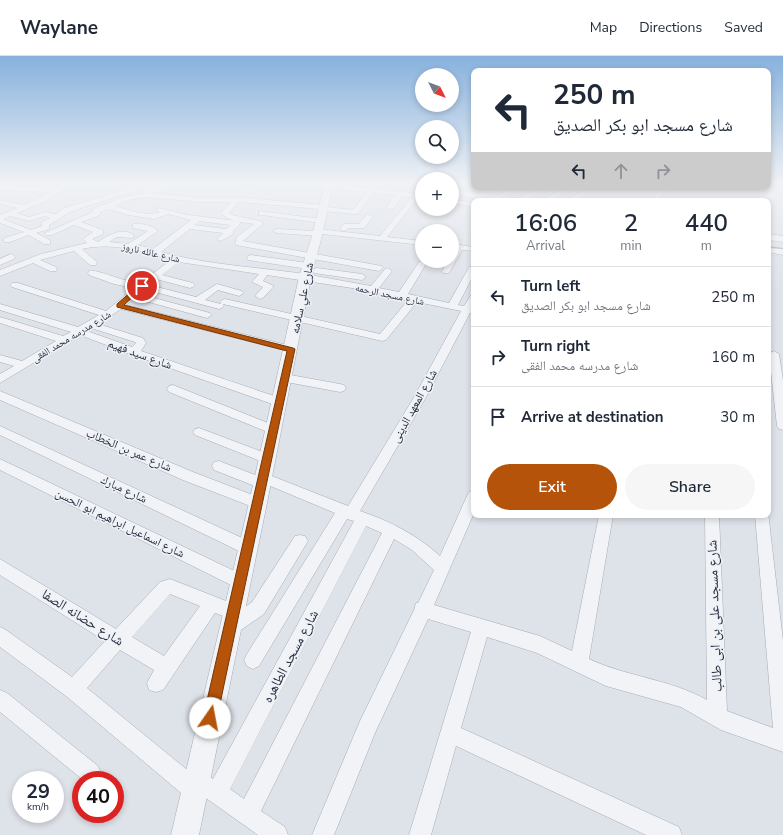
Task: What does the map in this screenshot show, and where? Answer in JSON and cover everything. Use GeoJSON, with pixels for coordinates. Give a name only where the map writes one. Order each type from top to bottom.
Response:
{"type":"FeatureCollection","features":[{"type":"Feature","properties":{"kind":"street"},"geometry":{"type":"LineString","coordinates":[[7,240],[46,227],[45,224],[53,219]]}},
{"type":"Feature","properties":{"kind":"street"},"geometry":{"type":"LineString","coordinates":[[49,233],[83,219]]}},
{"type":"Feature","properties":{"kind":"street"},"geometry":{"type":"LineString","coordinates":[[155,252],[175,238],[196,219]]}},
{"type":"Feature","properties":{"kind":"street"},"geometry":{"type":"LineString","coordinates":[[188,226],[227,232],[237,224],[207,219]]}},
{"type":"Feature","properties":{"kind":"street"},"geometry":{"type":"LineString","coordinates":[[242,219],[260,223],[240,239],[239,243],[308,267],[384,269],[373,290]]}},
{"type":"Feature","properties":{"kind":"street"},"geometry":{"type":"LineString","coordinates":[[277,231],[305,219]]}},
{"type":"Feature","properties":{"kind":"street","name":"شارع علي سلامه"},"geometry":{"type":"LineString","coordinates":[[185,835],[231,620],[241,582],[268,459],[308,267],[320,219]]}},
{"type":"Feature","properties":{"kind":"street"},"geometry":{"type":"LineString","coordinates":[[328,219],[340,233],[415,242]]}},
{"type":"Feature","properties":{"kind":"street"},"geometry":{"type":"LineString","coordinates":[[330,219],[355,242]]}},
{"type":"Feature","properties":{"kind":"street"},"geometry":{"type":"LineString","coordinates":[[340,233],[347,226],[361,226],[367,219]]}},
{"type":"Feature","properties":{"kind":"street"},"geometry":{"type":"LineString","coordinates":[[382,238],[399,219]]}},
{"type":"Feature","properties":{"kind":"street"},"geometry":{"type":"LineString","coordinates":[[0,220],[30,232],[37,238],[48,242]]}},
{"type":"Feature","properties":{"kind":"street"},"geometry":{"type":"LineString","coordinates":[[75,223],[100,232],[87,239],[97,243],[116,234],[132,236]]}},
{"type":"Feature","properties":{"kind":"street"},"geometry":{"type":"LineString","coordinates":[[1,230],[11,225]]}},
{"type":"Feature","properties":{"kind":"street"},"geometry":{"type":"LineString","coordinates":[[131,246],[154,231],[148,228],[136,226]]}},
{"type":"Feature","properties":{"kind":"street"},"geometry":{"type":"LineString","coordinates":[[221,239],[230,233],[227,232]]}},
{"type":"Feature","properties":{"kind":"street"},"geometry":{"type":"LineString","coordinates":[[166,236],[175,238]]}},
{"type":"Feature","properties":{"kind":"street"},"geometry":{"type":"LineString","coordinates":[[771,237],[783,239]]}},
{"type":"Feature","properties":{"kind":"street","name":"شارع عائله ناروز"},"geometry":{"type":"LineString","coordinates":[[0,273],[34,256],[44,256],[97,243],[131,246],[177,259],[264,273],[308,267]]}},
{"type":"Feature","properties":{"kind":"street"},"geometry":{"type":"LineString","coordinates":[[459,247],[471,249]]}},
{"type":"Feature","properties":{"kind":"street"},"geometry":{"type":"LineString","coordinates":[[75,248],[93,263]]}},
{"type":"Feature","properties":{"kind":"street"},"geometry":{"type":"LineString","coordinates":[[771,250],[783,252]]}},
{"type":"Feature","properties":{"kind":"street"},"geometry":{"type":"LineString","coordinates":[[34,256],[53,269]]}},
{"type":"Feature","properties":{"kind":"street"},"geometry":{"type":"LineString","coordinates":[[0,262],[11,257]]}},
{"type":"Feature","properties":{"kind":"street"},"geometry":{"type":"LineString","coordinates":[[251,258],[362,277]]}},
{"type":"Feature","properties":{"kind":"street","name":"شارع مدرسه محمد الفقى"},"geometry":{"type":"LineString","coordinates":[[0,379],[91,325],[119,306],[154,276],[177,259]]}},
{"type":"Feature","properties":{"kind":"street","name":"شارع مسجد الرحمه"},"geometry":{"type":"LineString","coordinates":[[308,267],[373,290],[471,311]]}},
{"type":"Feature","properties":{"kind":"street"},"geometry":{"type":"LineString","coordinates":[[401,297],[419,268]]}},
{"type":"Feature","properties":{"kind":"street"},"geometry":{"type":"LineString","coordinates":[[452,307],[471,271]]}},
{"type":"Feature","properties":{"kind":"street"},"geometry":{"type":"LineString","coordinates":[[92,273],[123,282],[130,286],[142,286],[197,301],[222,304],[298,319],[382,338],[414,299]]}},
{"type":"Feature","properties":{"kind":"street"},"geometry":{"type":"LineString","coordinates":[[260,296],[269,286],[257,282],[264,273]]}},
{"type":"Feature","properties":{"kind":"street"},"geometry":{"type":"LineString","coordinates":[[154,276],[190,285]]}},
{"type":"Feature","properties":{"kind":"street"},"geometry":{"type":"LineString","coordinates":[[15,285],[107,314]]}},
{"type":"Feature","properties":{"kind":"street"},"geometry":{"type":"LineString","coordinates":[[197,301],[217,287],[239,293]]}},
{"type":"Feature","properties":{"kind":"street"},"geometry":{"type":"LineString","coordinates":[[132,295],[207,315]]}},
{"type":"Feature","properties":{"kind":"street"},"geometry":{"type":"LineString","coordinates":[[119,306],[291,349]]}},
{"type":"Feature","properties":{"kind":"street","name":"شارع سيد فهيم"},"geometry":{"type":"LineString","coordinates":[[0,307],[79,332],[279,402]]}},
{"type":"Feature","properties":{"kind":"street","name":"شارع المعهد الدينى"},"geometry":{"type":"LineString","coordinates":[[353,514],[471,311]]}},
{"type":"Feature","properties":{"kind":"street"},"geometry":{"type":"LineString","coordinates":[[0,320],[64,340]]}},
{"type":"Feature","properties":{"kind":"street"},"geometry":{"type":"LineString","coordinates":[[91,325],[139,340],[141,343],[134,352]]}},
{"type":"Feature","properties":{"kind":"street"},"geometry":{"type":"LineString","coordinates":[[775,354],[783,426]]}},
{"type":"Feature","properties":{"kind":"street"},"geometry":{"type":"LineString","coordinates":[[0,358],[22,366]]}},
{"type":"Feature","properties":{"kind":"street"},"geometry":{"type":"LineString","coordinates":[[285,378],[340,388]]}},
{"type":"Feature","properties":{"kind":"street"},"geometry":{"type":"LineString","coordinates":[[173,389],[274,430]]}},
{"type":"Feature","properties":{"kind":"street","name":"شارع عمر بن الخطاب"},"geometry":{"type":"LineString","coordinates":[[0,395],[208,484],[258,503]]}},
{"type":"Feature","properties":{"kind":"street","name":"شارع مبارك"},"geometry":{"type":"LineString","coordinates":[[0,430],[248,548]]}},
{"type":"Feature","properties":{"kind":"street"},"geometry":{"type":"LineString","coordinates":[[199,432],[268,459]]}},
{"type":"Feature","properties":{"kind":"street","name":"شارع اسماعيل ابراهيم ابو الحسن"},"geometry":{"type":"LineString","coordinates":[[0,464],[241,582]]}},
{"type":"Feature","properties":{"kind":"street"},"geometry":{"type":"LineString","coordinates":[[219,466],[353,514],[391,530],[417,545],[443,568]]}},
{"type":"Feature","properties":{"kind":"street"},"geometry":{"type":"LineString","coordinates":[[323,835],[367,728],[422,609],[443,568],[471,503]]}},
{"type":"Feature","properties":{"kind":"street"},"geometry":{"type":"LineString","coordinates":[[253,660],[353,514]]}},
{"type":"Feature","properties":{"kind":"street","name":"شارع مسجد الطاهره"},"geometry":{"type":"LineString","coordinates":[[217,793],[353,514]]}},
{"type":"Feature","properties":{"kind":"street"},"geometry":{"type":"LineString","coordinates":[[579,664],[605,518]]}},
{"type":"Feature","properties":{"kind":"street","name":"شارع مسجد على بن ابى طالب"},"geometry":{"type":"LineString","coordinates":[[712,518],[717,717]]}},
{"type":"Feature","properties":{"kind":"street"},"geometry":{"type":"LineString","coordinates":[[762,518],[783,732]]}},
{"type":"Feature","properties":{"kind":"street"},"geometry":{"type":"LineString","coordinates":[[248,815],[391,530]]}},
{"type":"Feature","properties":{"kind":"street"},"geometry":{"type":"LineString","coordinates":[[73,689],[166,587],[170,586],[212,603],[231,620],[258,608],[300,541]]}},
{"type":"Feature","properties":{"kind":"street","name":"شارع حضانه الصفا"},"geometry":{"type":"LineString","coordinates":[[0,566],[117,640],[167,667]]}},
{"type":"Feature","properties":{"kind":"street"},"geometry":{"type":"LineString","coordinates":[[156,683],[212,603]]}},
{"type":"Feature","properties":{"kind":"street"},"geometry":{"type":"LineString","coordinates":[[422,609],[540,645],[615,680],[672,694],[686,699],[740,728],[783,742]]}},
{"type":"Feature","properties":{"kind":"street"},"geometry":{"type":"LineString","coordinates":[[420,835],[481,628]]}},
{"type":"Feature","properties":{"kind":"street"},"geometry":{"type":"LineString","coordinates":[[0,636],[73,689],[196,785],[217,793],[277,835]]}},
{"type":"Feature","properties":{"kind":"street"},"geometry":{"type":"LineString","coordinates":[[0,700],[89,771]]}},
{"type":"Feature","properties":{"kind":"street"},"geometry":{"type":"LineString","coordinates":[[450,733],[671,835]]}},
{"type":"Feature","properties":{"kind":"waterway"},"geometry":{"type":"LineString","coordinates":[[771,247],[783,249]]}},
{"type":"Feature","properties":{"kind":"route"},"geometry":{"type":"LineString","coordinates":[[142,286],[119,306],[291,349],[241,582],[232,612],[210,718]]}}]}
